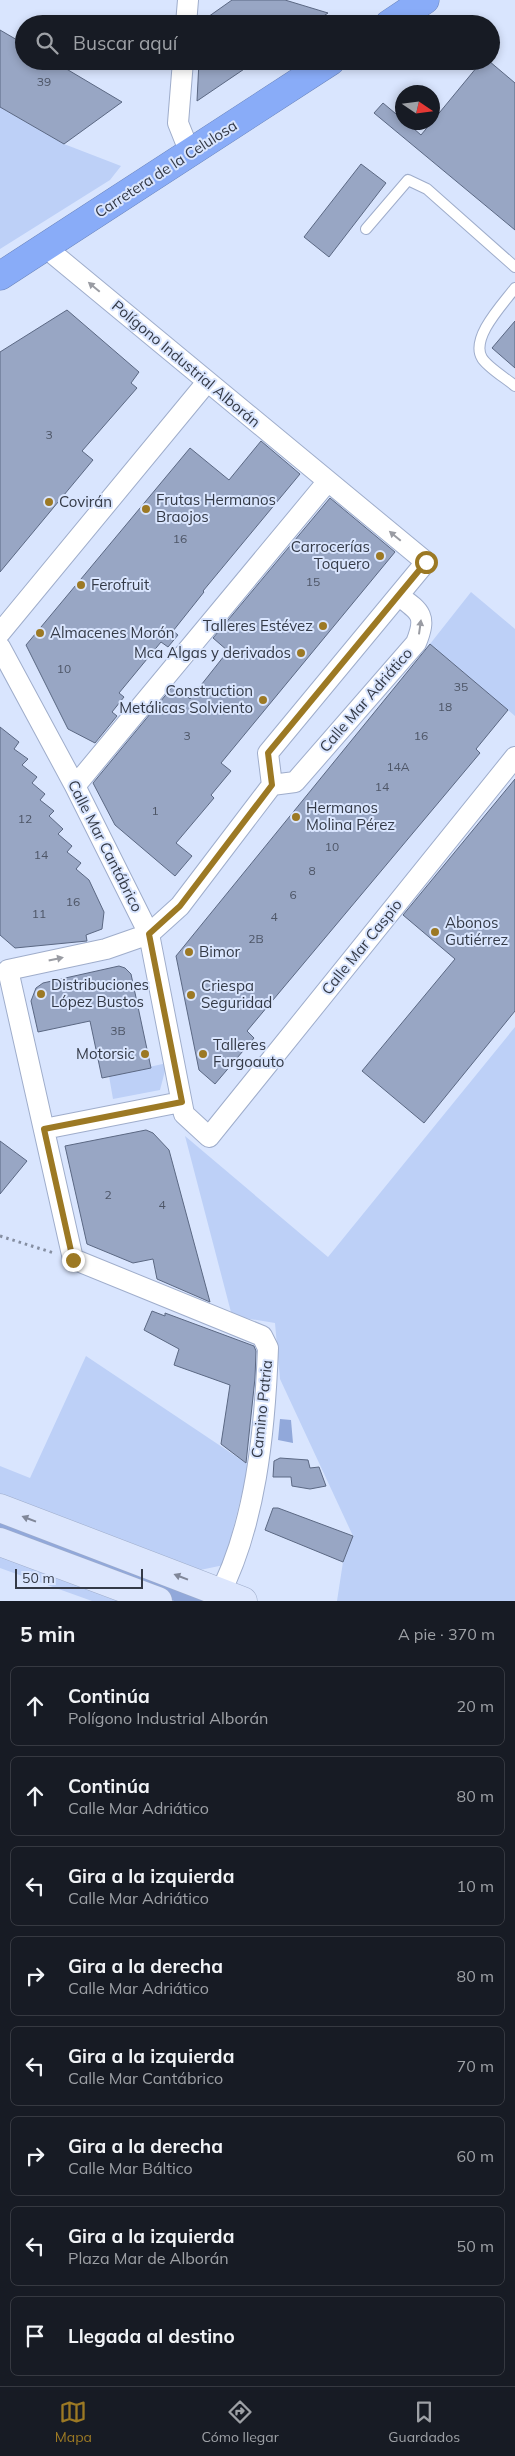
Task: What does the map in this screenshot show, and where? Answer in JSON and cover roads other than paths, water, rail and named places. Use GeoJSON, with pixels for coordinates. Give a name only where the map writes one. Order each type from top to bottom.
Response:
{"type":"FeatureCollection","features":[{"type":"Feature","properties":{"kind":"highway"},"geometry":{"type":"LineString","coordinates":[[402,15],[425,0]]}},
{"type":"Feature","properties":{"kind":"highway","name":"Carretera de la Celulosa"},"geometry":{"type":"LineString","coordinates":[[0,276],[317,70]]}},
{"type":"Feature","properties":{"kind":"street"},"geometry":{"type":"LineString","coordinates":[[187,15],[188,0]]}},
{"type":"Feature","properties":{"kind":"street"},"geometry":{"type":"LineString","coordinates":[[182,70],[178,123],[190,154]]}},
{"type":"Feature","properties":{"kind":"street","name":"Polígono Industrial Alborán"},"geometry":{"type":"LineString","coordinates":[[45,247],[426,562],[399,596]]}},
{"type":"Feature","properties":{"kind":"street"},"geometry":{"type":"LineString","coordinates":[[0,632],[207,382]]}},
{"type":"Feature","properties":{"kind":"street"},"geometry":{"type":"LineString","coordinates":[[75,786],[328,481]]}},
{"type":"Feature","properties":{"kind":"street"},"geometry":{"type":"LineString","coordinates":[[182,1102],[44,1129],[4,966],[106,949],[149,934],[180,906],[272,785],[268,753],[399,596]]}},
{"type":"Feature","properties":{"kind":"street","name":"Calle Mar Adriático"},"geometry":{"type":"LineString","coordinates":[[272,785],[295,782],[416,643],[422,628],[420,615],[417,610],[399,596]]}},
{"type":"Feature","properties":{"kind":"street","name":"Calle Mar Cantábrico"},"geometry":{"type":"LineString","coordinates":[[0,647],[75,786],[149,934],[184,1114],[208,1137]]}},
{"type":"Feature","properties":{"kind":"street","name":"Calle Mar Caspio"},"geometry":{"type":"LineString","coordinates":[[208,1137],[515,757]]}},
{"type":"Feature","properties":{"kind":"street","name":"Camino Patria"},"geometry":{"type":"LineString","coordinates":[[44,1129],[73,1260],[262,1336],[268,1348],[258,1454],[247,1517],[224,1598]]}},
{"type":"Feature","properties":{"kind":"street"},"geometry":{"type":"LineString","coordinates":[[0,1508],[224,1598]]}},
{"type":"Feature","properties":{"kind":"street"},"geometry":{"type":"LineString","coordinates":[[0,1542],[158,1601]]}},
{"type":"Feature","properties":{"kind":"lane"},"geometry":{"type":"LineString","coordinates":[[366,229],[408,180],[427,189],[515,266]]}},
{"type":"Feature","properties":{"kind":"lane"},"geometry":{"type":"LineString","coordinates":[[515,288],[482,334],[479,346],[482,359],[515,386]]}},
{"type":"Feature","properties":{"kind":"place","name":"Covirán"},"geometry":{"type":"Point","coordinates":[49,502]}},
{"type":"Feature","properties":{"kind":"place","name":"Frutas Hermanos Braojos"},"geometry":{"type":"Point","coordinates":[146,509]}},
{"type":"Feature","properties":{"kind":"place","name":"Carrocerías Toquero"},"geometry":{"type":"Point","coordinates":[380,556]}},
{"type":"Feature","properties":{"kind":"place","name":"Ferofruit"},"geometry":{"type":"Point","coordinates":[81,585]}},
{"type":"Feature","properties":{"kind":"place","name":"Talleres Estévez"},"geometry":{"type":"Point","coordinates":[323,626]}},
{"type":"Feature","properties":{"kind":"place","name":"Almacenes Morón"},"geometry":{"type":"Point","coordinates":[40,633]}},
{"type":"Feature","properties":{"kind":"place","name":"Mca Algas y derivados"},"geometry":{"type":"Point","coordinates":[301,653]}},
{"type":"Feature","properties":{"kind":"place","name":"Construction Metálicas Solviento"},"geometry":{"type":"Point","coordinates":[263,700]}},
{"type":"Feature","properties":{"kind":"place","name":"Hermanos Molina Pérez"},"geometry":{"type":"Point","coordinates":[296,817]}},
{"type":"Feature","properties":{"kind":"place","name":"Abonos Gutiérrez"},"geometry":{"type":"Point","coordinates":[435,932]}},
{"type":"Feature","properties":{"kind":"place","name":"Bimor"},"geometry":{"type":"Point","coordinates":[189,952]}},
{"type":"Feature","properties":{"kind":"place","name":"Distribuciones López Bustos"},"geometry":{"type":"Point","coordinates":[41,994]}},
{"type":"Feature","properties":{"kind":"place","name":"Criespa Seguridad"},"geometry":{"type":"Point","coordinates":[191,995]}},
{"type":"Feature","properties":{"kind":"place","name":"Motorsic"},"geometry":{"type":"Point","coordinates":[145,1054]}},
{"type":"Feature","properties":{"kind":"place","name":"Talleres Furgoauto"},"geometry":{"type":"Point","coordinates":[203,1054]}}]}
